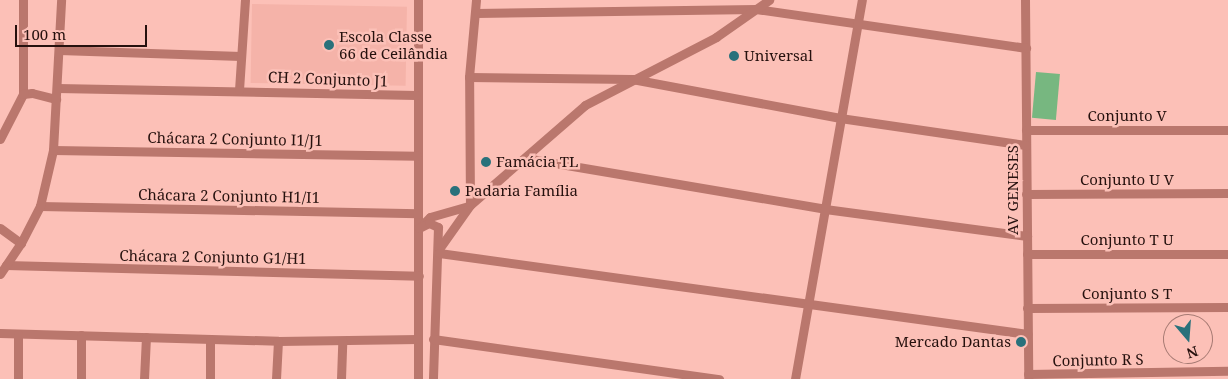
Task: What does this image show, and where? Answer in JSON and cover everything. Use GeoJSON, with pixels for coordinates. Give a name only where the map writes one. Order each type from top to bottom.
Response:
{"type":"FeatureCollection","features":[{"type":"Feature","properties":{"kind":"street"},"geometry":{"type":"LineString","coordinates":[[0,139],[22,94],[23,0]]}},
{"type":"Feature","properties":{"kind":"street"},"geometry":{"type":"LineString","coordinates":[[0,274],[21,244],[40,206],[52,150],[61,0]]}},
{"type":"Feature","properties":{"kind":"street"},"geometry":{"type":"LineString","coordinates":[[239,90],[245,0]]}},
{"type":"Feature","properties":{"kind":"street"},"geometry":{"type":"LineString","coordinates":[[418,0],[416,95],[418,213],[421,226],[418,379]]}},
{"type":"Feature","properties":{"kind":"street"},"geometry":{"type":"LineString","coordinates":[[470,205],[469,77],[476,0]]}},
{"type":"Feature","properties":{"kind":"street"},"geometry":{"type":"LineString","coordinates":[[439,251],[470,205],[585,105],[716,37],[769,0]]}},
{"type":"Feature","properties":{"kind":"street"},"geometry":{"type":"LineString","coordinates":[[795,379],[862,0]]}},
{"type":"Feature","properties":{"kind":"street","name":"AV GENESES"},"geometry":{"type":"LineString","coordinates":[[1025,0],[1028,377]]}},
{"type":"Feature","properties":{"kind":"street"},"geometry":{"type":"LineString","coordinates":[[476,13],[756,9],[856,26],[1026,48]]}},
{"type":"Feature","properties":{"kind":"street"},"geometry":{"type":"LineString","coordinates":[[59,50],[241,56]]}},
{"type":"Feature","properties":{"kind":"street"},"geometry":{"type":"LineString","coordinates":[[469,77],[632,79],[840,118],[1026,145]]}},
{"type":"Feature","properties":{"kind":"street","name":"CH 2 Conjunto J1"},"geometry":{"type":"LineString","coordinates":[[57,88],[239,90],[416,95]]}},
{"type":"Feature","properties":{"kind":"street"},"geometry":{"type":"LineString","coordinates":[[22,94],[32,93],[56,99]]}},
{"type":"Feature","properties":{"kind":"street","name":"Conjunto V"},"geometry":{"type":"LineString","coordinates":[[1026,130],[1228,130]]}},
{"type":"Feature","properties":{"kind":"street","name":"Chácara 2 Conjunto I1/J1"},"geometry":{"type":"LineString","coordinates":[[52,150],[417,156]]}},
{"type":"Feature","properties":{"kind":"street"},"geometry":{"type":"LineString","coordinates":[[525,158],[825,209],[1027,236]]}},
{"type":"Feature","properties":{"kind":"street","name":"Conjunto U V"},"geometry":{"type":"LineString","coordinates":[[1026,194],[1228,193]]}},
{"type":"Feature","properties":{"kind":"street"},"geometry":{"type":"LineString","coordinates":[[421,226],[430,218],[470,205]]}},
{"type":"Feature","properties":{"kind":"street","name":"Chácara 2 Conjunto H1/I1"},"geometry":{"type":"LineString","coordinates":[[40,206],[418,213]]}},
{"type":"Feature","properties":{"kind":"street"},"geometry":{"type":"LineString","coordinates":[[421,226],[438,227],[439,251],[433,339],[433,379]]}},
{"type":"Feature","properties":{"kind":"street"},"geometry":{"type":"LineString","coordinates":[[0,228],[21,244]]}},
{"type":"Feature","properties":{"kind":"street"},"geometry":{"type":"LineString","coordinates":[[439,251],[1027,334]]}},
{"type":"Feature","properties":{"kind":"street","name":"Conjunto T U"},"geometry":{"type":"LineString","coordinates":[[1027,254],[1228,254]]}},
{"type":"Feature","properties":{"kind":"street","name":"Chácara 2 Conjunto G1/H1"},"geometry":{"type":"LineString","coordinates":[[6,265],[419,276]]}},
{"type":"Feature","properties":{"kind":"street","name":"Conjunto S T"},"geometry":{"type":"LineString","coordinates":[[1027,308],[1228,307]]}},
{"type":"Feature","properties":{"kind":"street"},"geometry":{"type":"LineString","coordinates":[[0,333],[278,341],[418,339]]}},
{"type":"Feature","properties":{"kind":"street"},"geometry":{"type":"LineString","coordinates":[[18,334],[18,379]]}},
{"type":"Feature","properties":{"kind":"street"},"geometry":{"type":"LineString","coordinates":[[81,335],[81,379]]}},
{"type":"Feature","properties":{"kind":"street"},"geometry":{"type":"LineString","coordinates":[[144,379],[146,337]]}},
{"type":"Feature","properties":{"kind":"street"},"geometry":{"type":"LineString","coordinates":[[210,338],[210,379]]}},
{"type":"Feature","properties":{"kind":"street"},"geometry":{"type":"LineString","coordinates":[[433,339],[720,379]]}},
{"type":"Feature","properties":{"kind":"street"},"geometry":{"type":"LineString","coordinates":[[341,379],[342,340]]}},
{"type":"Feature","properties":{"kind":"street"},"geometry":{"type":"LineString","coordinates":[[276,379],[278,341]]}},
{"type":"Feature","properties":{"kind":"street","name":"Conjunto R S"},"geometry":{"type":"LineString","coordinates":[[1028,377],[1228,371]]}},
{"type":"Feature","properties":{"kind":"shaded area","name":"Escola Classe 66 de Ceilândia"},"geometry":{"type":"Polygon","coordinates":[[[252,4],[407,7],[406,86],[251,83],[252,4]]]}},
{"type":"Feature","properties":{"kind":"green space"},"geometry":{"type":"Polygon","coordinates":[[[1036,72],[1060,74],[1056,120],[1032,118],[1036,72]]]}},
{"type":"Feature","properties":{"kind":"place","name":"Escola Classe 66 de Ceilândia"},"geometry":{"type":"Point","coordinates":[329,45]}},
{"type":"Feature","properties":{"kind":"place","name":"Universal"},"geometry":{"type":"Point","coordinates":[734,56]}},
{"type":"Feature","properties":{"kind":"place","name":"Famácia TL"},"geometry":{"type":"Point","coordinates":[486,162]}},
{"type":"Feature","properties":{"kind":"place","name":"Padaria Família"},"geometry":{"type":"Point","coordinates":[455,191]}},
{"type":"Feature","properties":{"kind":"place","name":"Mercado Dantas"},"geometry":{"type":"Point","coordinates":[1021,342]}}]}
